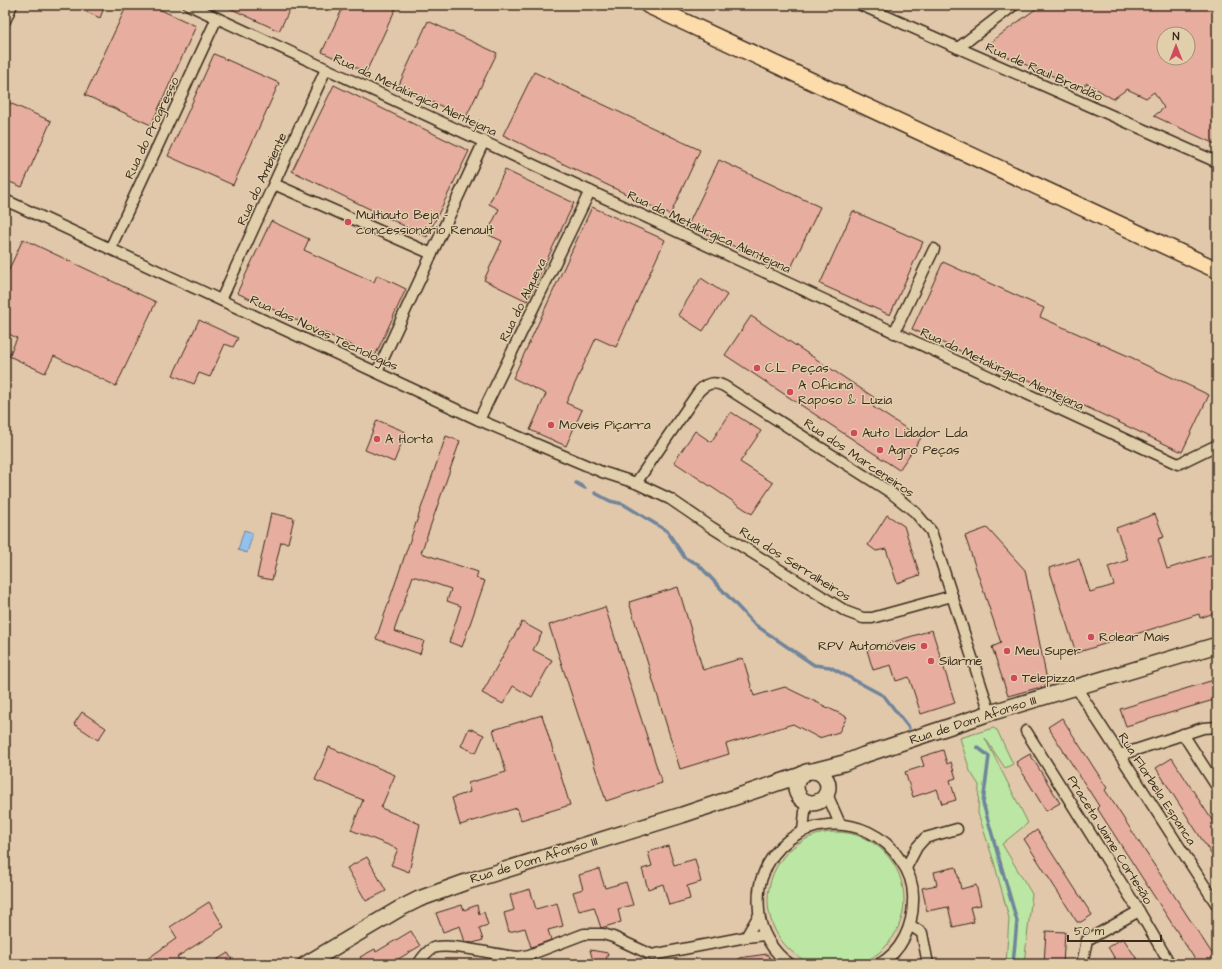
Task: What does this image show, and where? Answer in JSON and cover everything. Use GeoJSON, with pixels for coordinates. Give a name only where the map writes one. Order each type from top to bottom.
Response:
{"type":"FeatureCollection","features":[{"type":"Feature","properties":{"kind":"main road"},"geometry":{"type":"LineString","coordinates":[[648,5],[1217,270]]}},
{"type":"Feature","properties":{"kind":"main road","name":"Rua de Dom Afonso III"},"geometry":{"type":"LineString","coordinates":[[315,962],[399,909],[466,882],[682,816],[990,713],[1217,645]]}},
{"type":"Feature","properties":{"kind":"main road"},"geometry":{"type":"LineString","coordinates":[[775,785],[816,803],[821,801],[844,763]]}},
{"type":"Feature","properties":{"kind":"main road"},"geometry":{"type":"LineString","coordinates":[[802,797],[797,784],[807,773],[822,774],[828,782],[828,790]]}},
{"type":"Feature","properties":{"kind":"street"},"geometry":{"type":"LineString","coordinates":[[5,21],[12,5]]}},
{"type":"Feature","properties":{"kind":"street","name":"Rua da Metalúrgica Alentejana"},"geometry":{"type":"LineString","coordinates":[[189,5],[1178,464],[1217,445]]}},
{"type":"Feature","properties":{"kind":"street","name":"Rua de Raul Brandão"},"geometry":{"type":"LineString","coordinates":[[861,5],[1217,162]]}},
{"type":"Feature","properties":{"kind":"street"},"geometry":{"type":"LineString","coordinates":[[958,48],[1014,5]]}},
{"type":"Feature","properties":{"kind":"street","name":"Rua do Progresso"},"geometry":{"type":"LineString","coordinates":[[110,249],[217,18]]}},
{"type":"Feature","properties":{"kind":"street","name":"Rua do Ambiente"},"geometry":{"type":"LineString","coordinates":[[221,300],[326,69]]}},
{"type":"Feature","properties":{"kind":"street"},"geometry":{"type":"LineString","coordinates":[[377,372],[484,141]]}},
{"type":"Feature","properties":{"kind":"street"},"geometry":{"type":"LineString","coordinates":[[274,184],[432,254]]}},
{"type":"Feature","properties":{"kind":"street","name":"Rua do Alqueva"},"geometry":{"type":"LineString","coordinates":[[479,420],[590,191]]}},
{"type":"Feature","properties":{"kind":"street","name":"Rua das Novas Tecnologias"},"geometry":{"type":"LineString","coordinates":[[5,200],[479,420],[602,472],[636,483]]}},
{"type":"Feature","properties":{"kind":"street"},"geometry":{"type":"LineString","coordinates":[[894,333],[934,249]]}},
{"type":"Feature","properties":{"kind":"street","name":"Rua dos Marceneiros"},"geometry":{"type":"LineString","coordinates":[[636,483],[699,391],[708,384],[719,383],[890,492],[915,512],[931,531],[990,713]]}},
{"type":"Feature","properties":{"kind":"street","name":"Rua dos Serralheiros"},"geometry":{"type":"LineString","coordinates":[[636,483],[670,500],[717,531],[855,616],[863,618],[881,617],[952,596]]}},
{"type":"Feature","properties":{"kind":"street","name":"Rua Florbela Espanca"},"geometry":{"type":"LineString","coordinates":[[1076,687],[1217,905]]}},
{"type":"Feature","properties":{"kind":"street"},"geometry":{"type":"LineString","coordinates":[[1120,755],[1203,728],[1217,727]]}},
{"type":"Feature","properties":{"kind":"street","name":"Praceta Jaime Cortesão"},"geometry":{"type":"LineString","coordinates":[[1026,731],[1139,911],[1170,964]]}},
{"type":"Feature","properties":{"kind":"street"},"geometry":{"type":"LineString","coordinates":[[1183,734],[1217,788]]}},
{"type":"Feature","properties":{"kind":"street"},"geometry":{"type":"LineString","coordinates":[[828,790],[840,824]]}},
{"type":"Feature","properties":{"kind":"street"},"geometry":{"type":"LineString","coordinates":[[802,797],[803,831]]}},
{"type":"Feature","properties":{"kind":"street"},"geometry":{"type":"LineString","coordinates":[[790,964],[775,950],[765,935],[759,915],[758,895],[762,875],[772,857],[786,842],[803,831],[821,825],[840,824],[861,828],[879,837],[895,851],[906,868],[911,882],[914,896],[910,925],[901,944],[887,960],[879,964]]}},
{"type":"Feature","properties":{"kind":"street"},"geometry":{"type":"LineString","coordinates":[[906,868],[920,842],[930,836],[957,829]]}},
{"type":"Feature","properties":{"kind":"street"},"geometry":{"type":"LineString","coordinates":[[1082,964],[1087,940],[1139,911]]}},
{"type":"Feature","properties":{"kind":"street"},"geometry":{"type":"LineString","coordinates":[[746,937],[759,915]]}},
{"type":"Feature","properties":{"kind":"street"},"geometry":{"type":"LineString","coordinates":[[910,925],[922,933],[928,964]]}},
{"type":"Feature","properties":{"kind":"street"},"geometry":{"type":"LineString","coordinates":[[418,964],[423,957],[433,949],[446,946],[520,957],[584,934],[594,933],[613,937],[652,955],[746,937],[765,935]]}},
{"type":"Feature","properties":{"kind":"green space"},"geometry":{"type":"Polygon","coordinates":[[[993,728],[997,730],[1013,764],[1005,768],[985,738],[1028,823],[1002,844],[1032,894],[1024,964],[1006,964],[1009,918],[994,862],[978,813],[979,785],[970,771],[960,738],[993,728]]]}},
{"type":"Feature","properties":{"kind":"green space"},"geometry":{"type":"Polygon","coordinates":[[[836,832],[856,835],[868,840],[884,852],[896,868],[901,880],[904,900],[901,920],[896,932],[884,948],[868,960],[856,965],[836,968],[816,965],[804,960],[788,948],[776,932],[771,920],[768,900],[771,880],[776,868],[788,852],[804,840],[816,835],[836,832]]]}},
{"type":"Feature","properties":{"kind":"water"},"geometry":{"type":"Polygon","coordinates":[[[244,530],[253,533],[247,553],[238,550],[244,530]]]}},
{"type":"Feature","properties":{"kind":"building"},"geometry":{"type":"Polygon","coordinates":[[[71,5],[105,5],[100,18],[71,5]]]}},
{"type":"Feature","properties":{"kind":"building"},"geometry":{"type":"Polygon","coordinates":[[[127,5],[150,5],[196,26],[151,125],[85,95],[127,5]]]}},
{"type":"Feature","properties":{"kind":"building"},"geometry":{"type":"Polygon","coordinates":[[[223,5],[292,5],[279,31],[223,5]]]}},
{"type":"Feature","properties":{"kind":"building"},"geometry":{"type":"Polygon","coordinates":[[[344,5],[390,5],[396,8],[366,72],[322,52],[344,5]]]}},
{"type":"Feature","properties":{"kind":"building"},"geometry":{"type":"Polygon","coordinates":[[[1041,5],[1217,5],[1217,145],[1154,116],[1164,108],[1154,92],[1146,98],[1127,89],[1113,99],[1087,83],[1081,88],[984,47],[1041,5]]]}},
{"type":"Feature","properties":{"kind":"building"},"geometry":{"type":"Polygon","coordinates":[[[428,21],[497,53],[466,117],[398,87],[428,21]]]}},
{"type":"Feature","properties":{"kind":"building"},"geometry":{"type":"Polygon","coordinates":[[[214,54],[279,83],[233,185],[168,156],[214,54]]]}},
{"type":"Feature","properties":{"kind":"building"},"geometry":{"type":"Polygon","coordinates":[[[534,72],[700,150],[670,215],[503,135],[534,72]]]}},
{"type":"Feature","properties":{"kind":"building"},"geometry":{"type":"Polygon","coordinates":[[[334,85],[469,151],[427,237],[292,171],[334,85]]]}},
{"type":"Feature","properties":{"kind":"building"},"geometry":{"type":"Polygon","coordinates":[[[5,101],[51,121],[22,187],[5,180],[5,101]]]}},
{"type":"Feature","properties":{"kind":"building"},"geometry":{"type":"Polygon","coordinates":[[[719,160],[820,207],[789,272],[688,225],[719,160]]]}},
{"type":"Feature","properties":{"kind":"building"},"geometry":{"type":"Polygon","coordinates":[[[505,170],[574,203],[527,301],[484,280],[502,241],[487,234],[499,209],[489,204],[505,170]]]}},
{"type":"Feature","properties":{"kind":"building"},"geometry":{"type":"Polygon","coordinates":[[[592,207],[665,240],[616,347],[596,338],[566,403],[582,410],[566,446],[530,430],[546,394],[513,378],[592,207]]]}},
{"type":"Feature","properties":{"kind":"building"},"geometry":{"type":"Polygon","coordinates":[[[853,211],[923,242],[890,315],[820,284],[853,211]]]}},
{"type":"Feature","properties":{"kind":"building"},"geometry":{"type":"Polygon","coordinates":[[[271,221],[309,239],[304,250],[374,282],[377,275],[406,289],[375,356],[237,293],[271,221]]]}},
{"type":"Feature","properties":{"kind":"building"},"geometry":{"type":"Polygon","coordinates":[[[23,239],[156,302],[116,386],[54,356],[45,373],[9,356],[17,338],[5,332],[5,278],[23,239]]]}},
{"type":"Feature","properties":{"kind":"building"},"geometry":{"type":"Polygon","coordinates":[[[943,262],[1044,308],[1040,317],[1135,359],[1209,395],[1182,452],[1014,373],[1013,375],[912,329],[943,262]]]}},
{"type":"Feature","properties":{"kind":"building"},"geometry":{"type":"Polygon","coordinates":[[[701,278],[727,295],[703,331],[678,315],[701,278]]]}},
{"type":"Feature","properties":{"kind":"building"},"geometry":{"type":"Polygon","coordinates":[[[751,316],[878,400],[873,407],[921,438],[899,470],[725,355],[751,316]]]}},
{"type":"Feature","properties":{"kind":"building"},"geometry":{"type":"Polygon","coordinates":[[[199,320],[238,338],[233,347],[225,344],[210,377],[199,373],[194,384],[173,375],[199,320]]]}},
{"type":"Feature","properties":{"kind":"building"},"geometry":{"type":"Polygon","coordinates":[[[731,412],[761,431],[740,462],[773,483],[752,514],[674,462],[695,431],[711,442],[731,412]]]}},
{"type":"Feature","properties":{"kind":"building"},"geometry":{"type":"Polygon","coordinates":[[[377,420],[406,432],[394,462],[365,450],[377,420]]]}},
{"type":"Feature","properties":{"kind":"building"},"geometry":{"type":"Polygon","coordinates":[[[446,436],[460,441],[421,553],[478,572],[476,578],[485,581],[462,647],[449,642],[461,606],[447,601],[451,589],[413,576],[394,631],[424,641],[420,654],[376,639],[446,436]]]}},
{"type":"Feature","properties":{"kind":"building"},"geometry":{"type":"Polygon","coordinates":[[[271,513],[294,518],[288,543],[281,542],[272,580],[257,577],[271,513]]]}},
{"type":"Feature","properties":{"kind":"building"},"geometry":{"type":"Polygon","coordinates":[[[1155,514],[1164,537],[1158,539],[1167,569],[1217,553],[1217,612],[1200,618],[1199,614],[1076,653],[1049,568],[1079,559],[1090,592],[1114,585],[1108,567],[1128,560],[1116,528],[1155,514]]]}},
{"type":"Feature","properties":{"kind":"building"},"geometry":{"type":"Polygon","coordinates":[[[887,515],[904,526],[920,575],[897,583],[886,549],[876,551],[868,545],[887,515]]]}},
{"type":"Feature","properties":{"kind":"building"},"geometry":{"type":"Polygon","coordinates":[[[987,528],[1025,570],[1048,685],[1008,696],[992,647],[1001,643],[965,536],[987,528]]]}},
{"type":"Feature","properties":{"kind":"building"},"geometry":{"type":"Polygon","coordinates":[[[678,587],[703,670],[743,658],[754,696],[785,687],[847,717],[839,732],[819,738],[793,724],[726,744],[729,754],[680,769],[629,602],[678,587]]]}},
{"type":"Feature","properties":{"kind":"building"},"geometry":{"type":"Polygon","coordinates":[[[605,607],[662,783],[606,801],[549,625],[605,607]]]}},
{"type":"Feature","properties":{"kind":"building"},"geometry":{"type":"Polygon","coordinates":[[[522,622],[542,633],[533,650],[552,660],[532,697],[513,686],[503,704],[482,693],[522,622]]]}},
{"type":"Feature","properties":{"kind":"building"},"geometry":{"type":"Polygon","coordinates":[[[932,630],[955,703],[921,714],[909,677],[896,681],[891,665],[873,670],[867,650],[932,630]]]}},
{"type":"Feature","properties":{"kind":"building"},"geometry":{"type":"Polygon","coordinates":[[[1217,679],[1217,699],[1126,726],[1120,709],[1217,679]]]}},
{"type":"Feature","properties":{"kind":"building"},"geometry":{"type":"Polygon","coordinates":[[[82,712],[106,728],[98,740],[74,724],[82,712]]]}},
{"type":"Feature","properties":{"kind":"building"},"geometry":{"type":"Polygon","coordinates":[[[542,715],[570,805],[521,820],[517,808],[460,825],[452,798],[470,792],[468,783],[506,772],[493,730],[542,715]]]}},
{"type":"Feature","properties":{"kind":"building"},"geometry":{"type":"Polygon","coordinates":[[[1062,718],[1107,788],[1105,790],[1217,961],[1217,964],[1198,964],[1097,808],[1099,806],[1048,727],[1062,718]]]}},
{"type":"Feature","properties":{"kind":"building"},"geometry":{"type":"Polygon","coordinates":[[[469,728],[484,735],[476,753],[461,746],[469,728]]]}},
{"type":"Feature","properties":{"kind":"building"},"geometry":{"type":"Polygon","coordinates":[[[329,747],[395,775],[381,808],[420,824],[409,872],[391,865],[398,849],[351,830],[363,800],[315,780],[329,747]]]}},
{"type":"Feature","properties":{"kind":"building"},"geometry":{"type":"Polygon","coordinates":[[[943,750],[947,764],[951,762],[956,778],[950,780],[956,800],[942,804],[937,789],[913,797],[905,772],[924,766],[921,757],[943,750]]]}},
{"type":"Feature","properties":{"kind":"building"},"geometry":{"type":"Polygon","coordinates":[[[1030,754],[1060,803],[1046,811],[1016,762],[1030,754]]]}},
{"type":"Feature","properties":{"kind":"building"},"geometry":{"type":"Polygon","coordinates":[[[1172,758],[1217,828],[1217,863],[1156,768],[1172,758]]]}},
{"type":"Feature","properties":{"kind":"building"},"geometry":{"type":"Polygon","coordinates":[[[1037,830],[1092,915],[1081,922],[1077,922],[1024,839],[1037,830]]]}},
{"type":"Feature","properties":{"kind":"building"},"geometry":{"type":"Polygon","coordinates":[[[668,846],[674,865],[695,859],[701,882],[687,886],[690,899],[669,905],[663,884],[648,889],[642,869],[652,866],[648,852],[668,846]]]}},
{"type":"Feature","properties":{"kind":"building"},"geometry":{"type":"Polygon","coordinates":[[[367,857],[386,891],[366,901],[347,868],[367,857]]]}},
{"type":"Feature","properties":{"kind":"building"},"geometry":{"type":"Polygon","coordinates":[[[956,867],[961,889],[976,885],[981,905],[970,907],[974,922],[953,927],[948,907],[927,911],[922,888],[937,885],[934,872],[956,867]]]}},
{"type":"Feature","properties":{"kind":"building"},"geometry":{"type":"Polygon","coordinates":[[[599,869],[605,888],[626,882],[633,905],[618,909],[621,922],[601,928],[594,907],[579,911],[573,892],[583,889],[579,875],[599,869]]]}},
{"type":"Feature","properties":{"kind":"building"},"geometry":{"type":"Polygon","coordinates":[[[530,889],[536,909],[557,903],[563,926],[548,930],[551,940],[531,947],[525,928],[509,932],[504,913],[514,910],[510,895],[530,889]]]}},
{"type":"Feature","properties":{"kind":"building"},"geometry":{"type":"Polygon","coordinates":[[[209,902],[224,927],[177,957],[183,964],[140,964],[177,938],[170,927],[209,902]]]}},
{"type":"Feature","properties":{"kind":"building"},"geometry":{"type":"Polygon","coordinates":[[[462,905],[464,910],[477,905],[479,914],[484,912],[488,925],[479,928],[483,940],[473,943],[465,942],[460,926],[443,932],[436,913],[462,905]]]}},
{"type":"Feature","properties":{"kind":"building"},"geometry":{"type":"Polygon","coordinates":[[[411,931],[420,946],[390,964],[364,964],[360,957],[375,949],[376,952],[411,931]]]}},
{"type":"Feature","properties":{"kind":"building"},"geometry":{"type":"Polygon","coordinates":[[[1046,931],[1065,932],[1063,964],[1044,964],[1046,931]]]}},
{"type":"Feature","properties":{"kind":"building"},"geometry":{"type":"Polygon","coordinates":[[[1123,938],[1140,964],[1118,964],[1108,947],[1123,938]]]}},
{"type":"Feature","properties":{"kind":"building"},"geometry":{"type":"Polygon","coordinates":[[[590,950],[608,953],[605,964],[594,964],[590,950]]]}},
{"type":"Feature","properties":{"kind":"building"},"geometry":{"type":"Polygon","coordinates":[[[228,953],[235,964],[210,964],[228,953]]]}},
{"type":"Feature","properties":{"kind":"building"},"geometry":{"type":"Polygon","coordinates":[[[767,954],[774,964],[740,964],[739,958],[767,954]]]}},
{"type":"Feature","properties":{"kind":"waterway"},"geometry":{"type":"LineString","coordinates":[[576,483],[585,488]]}},
{"type":"Feature","properties":{"kind":"waterway"},"geometry":{"type":"LineString","coordinates":[[595,493],[610,501],[623,504],[667,531],[685,558],[698,564],[754,624],[814,665],[830,667],[884,696],[909,728]]}},
{"type":"Feature","properties":{"kind":"waterway"},"geometry":{"type":"LineString","coordinates":[[977,747],[989,756],[983,803],[1017,921],[1013,964]]}},
{"type":"Feature","properties":{"kind":"place","name":"Multiauto Beja - concessionário Renault"},"geometry":{"type":"Point","coordinates":[348,222]}},
{"type":"Feature","properties":{"kind":"place","name":"C.L. Peças"},"geometry":{"type":"Point","coordinates":[757,368]}},
{"type":"Feature","properties":{"kind":"place","name":"A Oficina Raposo & Luzia"},"geometry":{"type":"Point","coordinates":[790,392]}},
{"type":"Feature","properties":{"kind":"place","name":"Moveis Piçarra"},"geometry":{"type":"Point","coordinates":[551,425]}},
{"type":"Feature","properties":{"kind":"place","name":"Auto Lidador Lda"},"geometry":{"type":"Point","coordinates":[854,433]}},
{"type":"Feature","properties":{"kind":"place","name":"A Horta"},"geometry":{"type":"Point","coordinates":[377,439]}},
{"type":"Feature","properties":{"kind":"place","name":"Agro Peças"},"geometry":{"type":"Point","coordinates":[880,450]}},
{"type":"Feature","properties":{"kind":"place","name":"Rolear Mais"},"geometry":{"type":"Point","coordinates":[1091,637]}},
{"type":"Feature","properties":{"kind":"place","name":"RPV Automóveis"},"geometry":{"type":"Point","coordinates":[924,646]}},
{"type":"Feature","properties":{"kind":"place","name":"Meu Super"},"geometry":{"type":"Point","coordinates":[1007,651]}},
{"type":"Feature","properties":{"kind":"place","name":"Silarme"},"geometry":{"type":"Point","coordinates":[931,661]}},
{"type":"Feature","properties":{"kind":"place","name":"Telepizza"},"geometry":{"type":"Point","coordinates":[1014,678]}}]}
